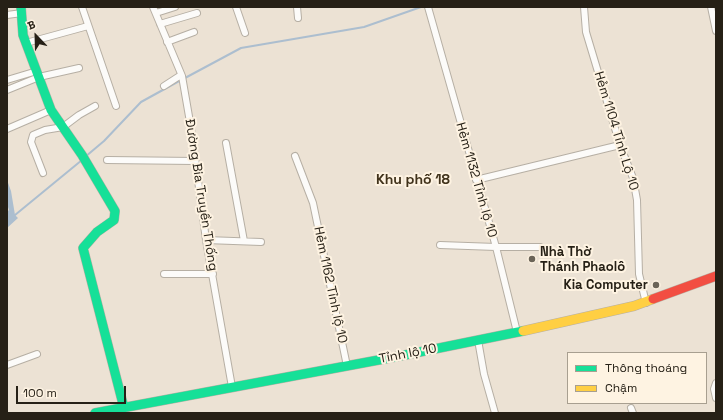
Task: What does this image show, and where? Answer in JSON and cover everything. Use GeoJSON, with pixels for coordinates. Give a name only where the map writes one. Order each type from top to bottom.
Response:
{"type":"FeatureCollection","features":[{"type":"Feature","properties":{"kind":"main road"},"geometry":{"type":"LineString","coordinates":[[21,10],[23,35],[52,110],[89,166],[115,210],[114,220],[97,232],[83,248],[129,409]]}},
{"type":"Feature","properties":{"kind":"main road","name":"Tỉnh lộ 10"},"geometry":{"type":"LineString","coordinates":[[95,413],[129,409],[232,387],[517,332],[646,303],[716,276]]}},
{"type":"Feature","properties":{"kind":"street"},"geometry":{"type":"LineString","coordinates":[[82,7],[116,106]]}},
{"type":"Feature","properties":{"kind":"street"},"geometry":{"type":"LineString","coordinates":[[155,10],[175,7]]}},
{"type":"Feature","properties":{"kind":"street"},"geometry":{"type":"LineString","coordinates":[[236,7],[245,33]]}},
{"type":"Feature","properties":{"kind":"street"},"geometry":{"type":"LineString","coordinates":[[297,7],[298,18]]}},
{"type":"Feature","properties":{"kind":"street","name":"Hẻm 1132 Tỉnh lộ 10"},"geometry":{"type":"LineString","coordinates":[[428,7],[496,248],[517,332]]}},
{"type":"Feature","properties":{"kind":"street","name":"Hẻm 1104 Tỉnh Lộ 10"},"geometry":{"type":"LineString","coordinates":[[584,7],[586,32],[620,145],[633,178],[637,200],[639,274],[646,303]]}},
{"type":"Feature","properties":{"kind":"street"},"geometry":{"type":"LineString","coordinates":[[711,7],[716,31]]}},
{"type":"Feature","properties":{"kind":"street"},"geometry":{"type":"LineString","coordinates":[[7,15],[21,10]]}},
{"type":"Feature","properties":{"kind":"street","name":"Đường Bia Truyền Thống"},"geometry":{"type":"LineString","coordinates":[[155,10],[181,75],[186,98],[206,240],[232,387]]}},
{"type":"Feature","properties":{"kind":"street"},"geometry":{"type":"LineString","coordinates":[[160,24],[197,13]]}},
{"type":"Feature","properties":{"kind":"street"},"geometry":{"type":"LineString","coordinates":[[26,43],[88,26]]}},
{"type":"Feature","properties":{"kind":"street"},"geometry":{"type":"LineString","coordinates":[[167,42],[194,32]]}},
{"type":"Feature","properties":{"kind":"street"},"geometry":{"type":"LineString","coordinates":[[7,80],[79,68]]}},
{"type":"Feature","properties":{"kind":"street"},"geometry":{"type":"LineString","coordinates":[[7,90],[38,74]]}},
{"type":"Feature","properties":{"kind":"street"},"geometry":{"type":"LineString","coordinates":[[164,86],[181,75]]}},
{"type":"Feature","properties":{"kind":"street"},"geometry":{"type":"LineString","coordinates":[[43,173],[31,142],[33,135],[45,130],[63,127],[79,115],[95,106]]}},
{"type":"Feature","properties":{"kind":"street"},"geometry":{"type":"LineString","coordinates":[[7,129],[52,110]]}},
{"type":"Feature","properties":{"kind":"street"},"geometry":{"type":"LineString","coordinates":[[226,143],[244,241]]}},
{"type":"Feature","properties":{"kind":"street"},"geometry":{"type":"LineString","coordinates":[[476,180],[620,145]]}},
{"type":"Feature","properties":{"kind":"street","name":"Hẻm 1162 Tỉnh lộ 10"},"geometry":{"type":"LineString","coordinates":[[295,156],[313,203],[347,366]]}},
{"type":"Feature","properties":{"kind":"street"},"geometry":{"type":"LineString","coordinates":[[107,160],[195,161]]}},
{"type":"Feature","properties":{"kind":"street"},"geometry":{"type":"LineString","coordinates":[[206,240],[262,242]]}},
{"type":"Feature","properties":{"kind":"street"},"geometry":{"type":"LineString","coordinates":[[440,245],[496,248],[540,247]]}},
{"type":"Feature","properties":{"kind":"street"},"geometry":{"type":"LineString","coordinates":[[164,274],[213,274]]}},
{"type":"Feature","properties":{"kind":"street"},"geometry":{"type":"LineString","coordinates":[[478,340],[484,374],[495,413]]}},
{"type":"Feature","properties":{"kind":"street"},"geometry":{"type":"LineString","coordinates":[[7,365],[37,354]]}},
{"type":"Feature","properties":{"kind":"street"},"geometry":{"type":"LineString","coordinates":[[716,384],[714,388],[716,398]]}},
{"type":"Feature","properties":{"kind":"water"},"geometry":{"type":"Polygon","coordinates":[[[7,180],[11,191],[15,215],[18,218],[7,228],[7,212],[9,210],[7,204],[7,180]]]}},
{"type":"Feature","properties":{"kind":"waterway"},"geometry":{"type":"LineString","coordinates":[[185,78],[241,48],[364,27],[421,7]]}},
{"type":"Feature","properties":{"kind":"waterway"},"geometry":{"type":"LineString","coordinates":[[85,157],[104,141],[141,102],[181,80]]}},
{"type":"Feature","properties":{"kind":"waterway"},"geometry":{"type":"LineString","coordinates":[[15,215],[82,160]]}},
{"type":"Feature","properties":{"kind":"traffic: fast"},"geometry":{"type":"LineString","coordinates":[[21,7],[23,35],[51,110],[82,155],[115,211],[114,220],[97,232],[83,248],[124,408]]}},
{"type":"Feature","properties":{"kind":"traffic: fast"},"geometry":{"type":"LineString","coordinates":[[95,413],[400,356],[523,331]]}},
{"type":"Feature","properties":{"kind":"traffic: slow"},"geometry":{"type":"LineString","coordinates":[[523,331],[634,306],[653,299]]}},
{"type":"Feature","properties":{"kind":"traffic: jam"},"geometry":{"type":"LineString","coordinates":[[653,299],[716,276]]}},
{"type":"Feature","properties":{"kind":"place","name":"Nhà Thờ Thánh Phaolô"},"geometry":{"type":"Point","coordinates":[532,259]}},
{"type":"Feature","properties":{"kind":"place","name":"Kia Computer"},"geometry":{"type":"Point","coordinates":[656,285]}},
{"type":"Feature","properties":{"kind":"district","name":"Khu phố 18"},"geometry":{"type":"Point","coordinates":[413,180]}}]}
